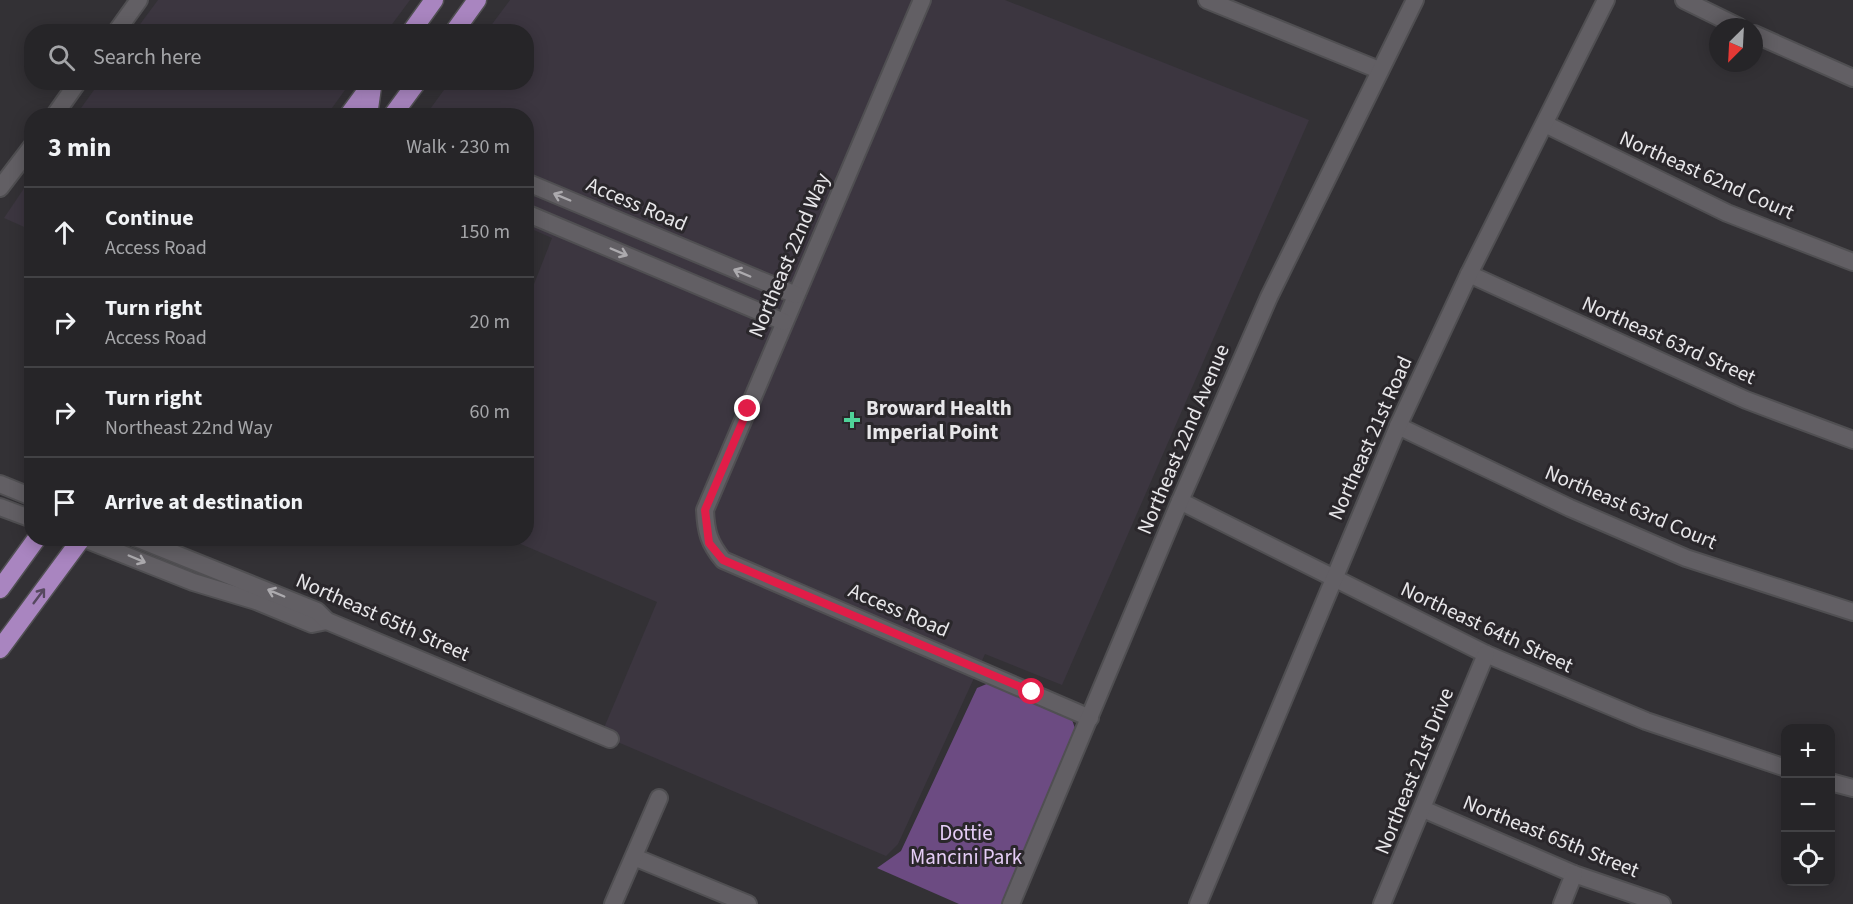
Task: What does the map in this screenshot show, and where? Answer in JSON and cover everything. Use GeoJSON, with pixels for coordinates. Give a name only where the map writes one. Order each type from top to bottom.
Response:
{"type":"FeatureCollection","features":[{"type":"Feature","properties":{"kind":"main road"},"geometry":{"type":"LineString","coordinates":[[417,24],[434,0]]}},
{"type":"Feature","properties":{"kind":"main road"},"geometry":{"type":"LineString","coordinates":[[460,24],[477,0]]}},
{"type":"Feature","properties":{"kind":"main road"},"geometry":{"type":"LineString","coordinates":[[358,108],[368,90]]}},
{"type":"Feature","properties":{"kind":"main road"},"geometry":{"type":"LineString","coordinates":[[398,108],[411,90]]}},
{"type":"Feature","properties":{"kind":"main road"},"geometry":{"type":"LineString","coordinates":[[0,589],[32,546]]}},
{"type":"Feature","properties":{"kind":"main road"},"geometry":{"type":"LineString","coordinates":[[0,649],[76,546]]}},
{"type":"Feature","properties":{"kind":"street"},"geometry":{"type":"LineString","coordinates":[[122,24],[139,0]]}},
{"type":"Feature","properties":{"kind":"street","name":"Northeast 22nd Way"},"geometry":{"type":"LineString","coordinates":[[706,529],[705,510],[922,0]]}},
{"type":"Feature","properties":{"kind":"street"},"geometry":{"type":"LineString","coordinates":[[1207,0],[1379,70]]}},
{"type":"Feature","properties":{"kind":"street","name":"Northeast 22nd Avenue"},"geometry":{"type":"LineString","coordinates":[[1011,904],[1180,501],[1269,297],[1415,0]]}},
{"type":"Feature","properties":{"kind":"street","name":"Northeast 21st Road"},"geometry":{"type":"LineString","coordinates":[[1198,904],[1398,426],[1469,274],[1606,0]]}},
{"type":"Feature","properties":{"kind":"street"},"geometry":{"type":"LineString","coordinates":[[1684,0],[1721,18]]}},
{"type":"Feature","properties":{"kind":"street"},"geometry":{"type":"LineString","coordinates":[[1763,38],[1853,78]]}},
{"type":"Feature","properties":{"kind":"street"},"geometry":{"type":"LineString","coordinates":[[60,108],[72,90]]}},
{"type":"Feature","properties":{"kind":"street","name":"Northeast 62nd Court"},"geometry":{"type":"LineString","coordinates":[[1545,124],[1727,213],[1853,262]]}},
{"type":"Feature","properties":{"kind":"street"},"geometry":{"type":"LineString","coordinates":[[0,188],[24,156]]}},
{"type":"Feature","properties":{"kind":"street","name":"Access Road"},"geometry":{"type":"LineString","coordinates":[[534,185],[796,295]]}},
{"type":"Feature","properties":{"kind":"street"},"geometry":{"type":"LineString","coordinates":[[534,216],[784,322]]}},
{"type":"Feature","properties":{"kind":"street","name":"Northeast 63rd Street"},"geometry":{"type":"LineString","coordinates":[[1469,274],[1746,400],[1853,440]]}},
{"type":"Feature","properties":{"kind":"street","name":"Northeast 63rd Court"},"geometry":{"type":"LineString","coordinates":[[1398,426],[1570,508],[1686,558],[1853,612]]}},
{"type":"Feature","properties":{"kind":"street"},"geometry":{"type":"LineString","coordinates":[[0,484],[24,493]]}},
{"type":"Feature","properties":{"kind":"street","name":"Northeast 64th Street"},"geometry":{"type":"LineString","coordinates":[[1180,501],[1486,654],[1646,721],[1781,767]]}},
{"type":"Feature","properties":{"kind":"street"},"geometry":{"type":"LineString","coordinates":[[0,507],[24,516]]}},
{"type":"Feature","properties":{"kind":"street","name":"Access Road"},"geometry":{"type":"LineString","coordinates":[[706,529],[709,543],[723,560],[1090,718]]}},
{"type":"Feature","properties":{"kind":"street"},"geometry":{"type":"LineString","coordinates":[[102,546],[193,582],[256,601],[312,624],[327,621]]}},
{"type":"Feature","properties":{"kind":"street","name":"Northeast 65th Street"},"geometry":{"type":"LineString","coordinates":[[156,546],[317,611],[327,621],[610,739]]}},
{"type":"Feature","properties":{"kind":"street","name":"Northeast 21st Drive"},"geometry":{"type":"LineString","coordinates":[[1382,904],[1486,654]]}},
{"type":"Feature","properties":{"kind":"street"},"geometry":{"type":"LineString","coordinates":[[1835,783],[1853,788]]}},
{"type":"Feature","properties":{"kind":"street"},"geometry":{"type":"LineString","coordinates":[[613,904],[659,798]]}},
{"type":"Feature","properties":{"kind":"street","name":"Northeast 65th Street"},"geometry":{"type":"LineString","coordinates":[[1423,809],[1574,874],[1662,904]]}},
{"type":"Feature","properties":{"kind":"street"},"geometry":{"type":"LineString","coordinates":[[633,857],[748,904]]}},
{"type":"Feature","properties":{"kind":"street"},"geometry":{"type":"LineString","coordinates":[[1562,904],[1574,874]]}},
{"type":"Feature","properties":{"kind":"shaded area"},"geometry":{"type":"Polygon","coordinates":[[[158,0],[410,0],[392,24],[140,24],[158,0]]]}},
{"type":"Feature","properties":{"kind":"shaded area","name":"Broward Health Imperial Point"},"geometry":{"type":"Polygon","coordinates":[[[510,0],[1005,0],[1309,120],[1062,685],[985,654],[898,844],[886,856],[601,735],[657,602],[525,546],[534,546],[534,284],[552,238],[534,230],[534,108],[431,108],[444,90],[534,90],[534,24],[492,24],[510,0]]]}},
{"type":"Feature","properties":{"kind":"shaded area"},"geometry":{"type":"Polygon","coordinates":[[[94,90],[345,90],[332,108],[81,108],[94,90]]]}},
{"type":"Feature","properties":{"kind":"shaded area"},"geometry":{"type":"Polygon","coordinates":[[[24,188],[24,227],[4,218],[24,188]]]}},
{"type":"Feature","properties":{"kind":"green space","name":"Dottie Mancini Park"},"geometry":{"type":"Polygon","coordinates":[[[989,683],[1071,717],[1076,731],[1003,904],[959,904],[877,868],[901,851],[977,688],[989,683]]]}},
{"type":"Feature","properties":{"kind":"place","name":"Broward Health Imperial Point"},"geometry":{"type":"Point","coordinates":[852,420]}},
{"type":"Feature","properties":{"kind":"route"},"geometry":{"type":"LineString","coordinates":[[748,409],[705,510],[709,543],[723,560],[1032,692]]}}]}
